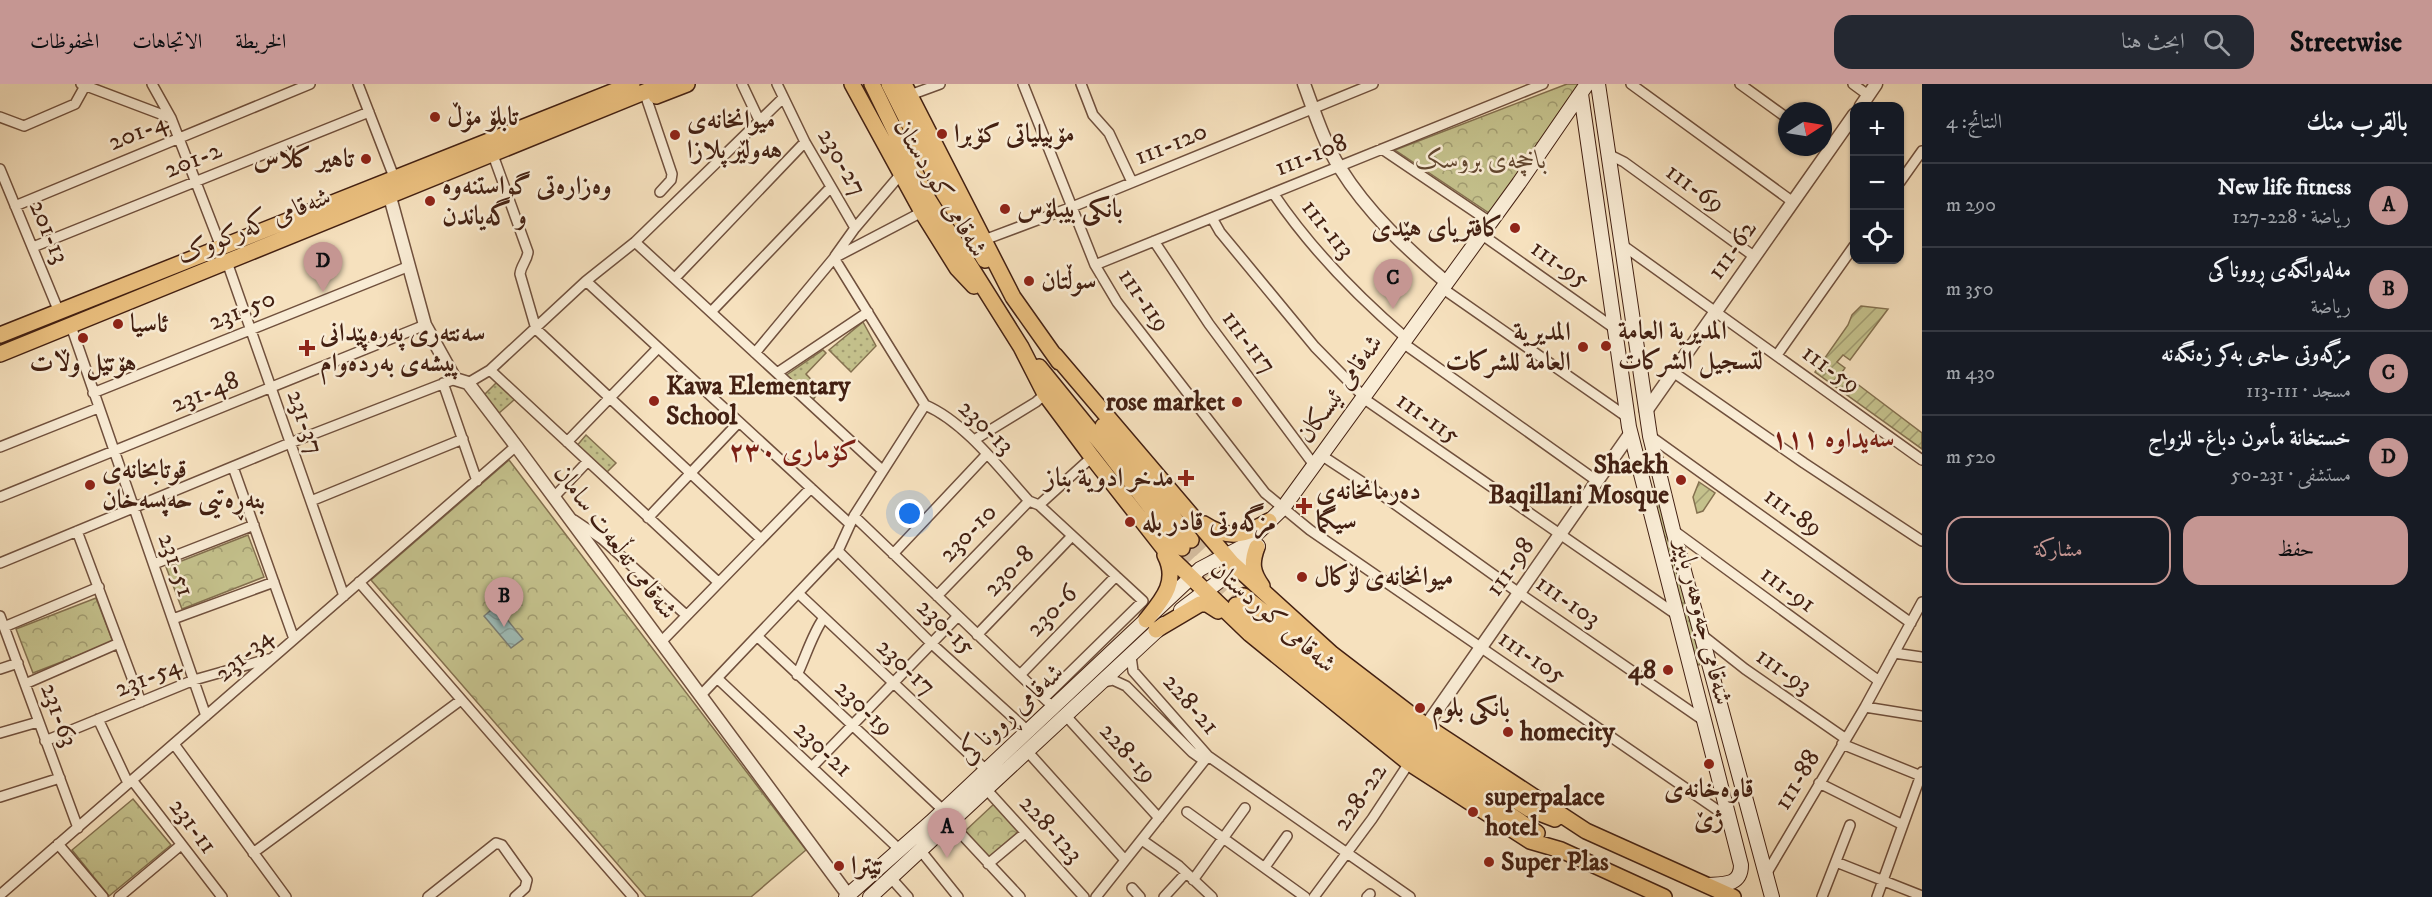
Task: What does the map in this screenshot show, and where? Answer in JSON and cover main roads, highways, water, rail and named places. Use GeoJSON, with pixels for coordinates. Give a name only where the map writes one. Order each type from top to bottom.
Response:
{"type":"FeatureCollection","features":[{"type":"Feature","properties":{"kind":"highway","name":"شەقامی کەرکووک"},"geometry":{"type":"LineString","coordinates":[[0,354],[493,155],[574,99],[611,84]]}},
{"type":"Feature","properties":{"kind":"highway","name":"شەقامی کەرکووک"},"geometry":{"type":"LineString","coordinates":[[524,134],[632,84]]}},
{"type":"Feature","properties":{"kind":"highway","name":"شەقامی کەرکووک"},"geometry":{"type":"LineString","coordinates":[[6,333],[394,177],[664,84]]}},
{"type":"Feature","properties":{"kind":"highway","name":"شەقامی کەرکووک"},"geometry":{"type":"LineString","coordinates":[[524,134],[587,123],[687,84]]}},
{"type":"Feature","properties":{"kind":"highway","name":"شەقامی کوردستان"},"geometry":{"type":"LineString","coordinates":[[852,84],[900,175],[925,206]]}},
{"type":"Feature","properties":{"kind":"highway","name":"شەقامی کوردستان"},"geometry":{"type":"LineString","coordinates":[[872,84],[925,206],[957,268],[997,310],[1021,347],[1045,394],[1172,559],[1250,634],[1408,763],[1530,841],[1562,850],[1664,897]]}},
{"type":"Feature","properties":{"kind":"highway","name":"شەقامی کوردستان"},"geometry":{"type":"LineString","coordinates":[[889,84],[943,192],[978,250],[1186,544],[1021,347]]}},
{"type":"Feature","properties":{"kind":"highway","name":"شەقامی کوردستان"},"geometry":{"type":"LineString","coordinates":[[907,90],[1013,297]]}},
{"type":"Feature","properties":{"kind":"highway"},"geometry":{"type":"LineString","coordinates":[[40,320],[35,328],[37,333],[42,336],[48,335]]}},
{"type":"Feature","properties":{"kind":"highway"},"geometry":{"type":"LineString","coordinates":[[6,333],[19,330],[23,334],[24,342],[19,346]]}},
{"type":"Feature","properties":{"kind":"highway","name":"شەقامی کوردستان"},"geometry":{"type":"LineString","coordinates":[[1054,356],[1237,569],[1332,654],[1426,726],[1586,831]]}},
{"type":"Feature","properties":{"kind":"highway"},"geometry":{"type":"LineString","coordinates":[[1192,515],[1211,529],[1228,535],[1252,530],[1276,515]]}},
{"type":"Feature","properties":{"kind":"highway"},"geometry":{"type":"LineString","coordinates":[[1141,520],[1174,554],[1183,556],[1190,554],[1203,539],[1202,531],[1192,515]]}},
{"type":"Feature","properties":{"kind":"highway"},"geometry":{"type":"LineString","coordinates":[[1151,532],[1168,561],[1171,576],[1151,625]]}},
{"type":"Feature","properties":{"kind":"highway"},"geometry":{"type":"LineString","coordinates":[[1257,547],[1253,558],[1253,569],[1270,598]]}},
{"type":"Feature","properties":{"kind":"highway"},"geometry":{"type":"LineString","coordinates":[[1250,634],[1227,607],[1228,601],[1244,585],[1251,585],[1290,616]]}},
{"type":"Feature","properties":{"kind":"highway","name":"شەقامی کوردستان"},"geometry":{"type":"LineString","coordinates":[[1562,850],[1416,751],[1240,601],[1422,740],[1529,809],[1586,831],[1733,897]]}},
{"type":"Feature","properties":{"kind":"highway"},"geometry":{"type":"LineString","coordinates":[[1151,625],[1204,604],[1215,608],[1250,634]]}},
{"type":"Feature","properties":{"kind":"main road","name":"شەقامی جەوهەر باپیر"},"geometry":{"type":"LineString","coordinates":[[1598,84],[1650,436],[1711,674],[1772,897]]}},
{"type":"Feature","properties":{"kind":"main road","name":"شەقامی جەوهەر باپیر"},"geometry":{"type":"LineString","coordinates":[[1584,89],[1614,328],[1630,434],[1742,865],[1738,878],[1730,883],[1707,885]]}},
{"type":"Feature","properties":{"kind":"main road","name":"شەقامی ئیسکان"},"geometry":{"type":"LineString","coordinates":[[1222,580],[1237,569],[1257,547],[1276,515],[1364,397],[1584,89]]}},
{"type":"Feature","properties":{"kind":"main road"},"geometry":{"type":"LineString","coordinates":[[1618,351],[1637,349]]}},
{"type":"Feature","properties":{"kind":"main road","name":"شەقامی ئیسکان"},"geometry":{"type":"LineString","coordinates":[[1208,564],[1244,546],[1276,515]]}},
{"type":"Feature","properties":{"kind":"main road","name":"شەقامی ڕووناکی"},"geometry":{"type":"LineString","coordinates":[[870,897],[1131,656],[1151,625],[1191,577],[1208,564]]}},
{"type":"Feature","properties":{"kind":"main road","name":"شەقامی ڕووناکی"},"geometry":{"type":"LineString","coordinates":[[847,896],[887,862],[1028,731],[1049,703],[1151,625],[1222,580]]}},
{"type":"Feature","properties":{"kind":"main road"},"geometry":{"type":"LineString","coordinates":[[1693,676],[1711,674]]}},
{"type":"Feature","properties":{"kind":"main road"},"geometry":{"type":"LineString","coordinates":[[887,862],[894,876]]}},
{"type":"Feature","properties":{"kind":"water"},"geometry":{"type":"Polygon","coordinates":[[[496,606],[523,639],[511,648],[484,616],[496,606]]]}},
{"type":"Feature","properties":{"kind":"tunnel"},"geometry":{"type":"LineString","coordinates":[[1191,540],[1244,596]]}},
{"type":"Feature","properties":{"kind":"tunnel"},"geometry":{"type":"LineString","coordinates":[[1182,548],[1236,605]]}},
{"type":"Feature","properties":{"kind":"place","name":"تابلۆ مۆڵ"},"geometry":{"type":"Point","coordinates":[435,117]}},
{"type":"Feature","properties":{"kind":"place","name":"مۆبیلیاتی کۆبرا"},"geometry":{"type":"Point","coordinates":[942,134]}},
{"type":"Feature","properties":{"kind":"place","name":"میوانخانەی هەولێر پلازا"},"geometry":{"type":"Point","coordinates":[675,135]}},
{"type":"Feature","properties":{"kind":"place","name":"تاهیر کڵاس"},"geometry":{"type":"Point","coordinates":[366,159]}},
{"type":"Feature","properties":{"kind":"place","name":"وەزارەتی گواستنەوە و گەیاندن"},"geometry":{"type":"Point","coordinates":[430,201]}},
{"type":"Feature","properties":{"kind":"place","name":"بانکی بیبلۆس"},"geometry":{"type":"Point","coordinates":[1005,209]}},
{"type":"Feature","properties":{"kind":"place","name":"کافتریای هێدی"},"geometry":{"type":"Point","coordinates":[1515,228]}},
{"type":"Feature","properties":{"kind":"place","name":"سوڵتان"},"geometry":{"type":"Point","coordinates":[1029,281]}},
{"type":"Feature","properties":{"kind":"place","name":"خستخانة مأمون دباغ- للزواج"},"geometry":{"type":"Point","coordinates":[323,292]}},
{"type":"Feature","properties":{"kind":"place","name":"مزگەوتی حاجی بەکر زەنگەنە"},"geometry":{"type":"Point","coordinates":[1393,309]}},
{"type":"Feature","properties":{"kind":"place","name":"ئاسیا"},"geometry":{"type":"Point","coordinates":[118,324]}},
{"type":"Feature","properties":{"kind":"place","name":"هۆتێل وڵات"},"geometry":{"type":"Point","coordinates":[83,338]}},
{"type":"Feature","properties":{"kind":"place","name":"المديرية العامة لتسجيل الشركات"},"geometry":{"type":"Point","coordinates":[1606,346]}},
{"type":"Feature","properties":{"kind":"place","name":"المديرية العامة للشركات"},"geometry":{"type":"Point","coordinates":[1583,347]}},
{"type":"Feature","properties":{"kind":"place","name":"سەنتەری پەرەپێدانی پیشەی بەردەوام"},"geometry":{"type":"Point","coordinates":[307,348]}},
{"type":"Feature","properties":{"kind":"place","name":"Kawa Elementary School"},"geometry":{"type":"Point","coordinates":[654,401]}},
{"type":"Feature","properties":{"kind":"place","name":"rose market"},"geometry":{"type":"Point","coordinates":[1237,402]}},
{"type":"Feature","properties":{"kind":"place","name":"مدخر ادوية بناز"},"geometry":{"type":"Point","coordinates":[1186,478]}},
{"type":"Feature","properties":{"kind":"place","name":"Shaekh Baqillani Mosque"},"geometry":{"type":"Point","coordinates":[1681,480]}},
{"type":"Feature","properties":{"kind":"place","name":"قوتابخانەی بنەڕەتیی حەپسەخان"},"geometry":{"type":"Point","coordinates":[90,485]}},
{"type":"Feature","properties":{"kind":"place","name":"دەرمانخانەی سیگما"},"geometry":{"type":"Point","coordinates":[1304,506]}},
{"type":"Feature","properties":{"kind":"place","name":"مزگەوتی قادر بلە"},"geometry":{"type":"Point","coordinates":[1130,522]}},
{"type":"Feature","properties":{"kind":"place","name":"میوانخانەی لۆکال"},"geometry":{"type":"Point","coordinates":[1302,577]}},
{"type":"Feature","properties":{"kind":"place","name":"مەلەوانگەی ڕووناکی"},"geometry":{"type":"Point","coordinates":[504,627]}},
{"type":"Feature","properties":{"kind":"place","name":"48"},"geometry":{"type":"Point","coordinates":[1668,670]}},
{"type":"Feature","properties":{"kind":"place","name":"بانکی بلوم"},"geometry":{"type":"Point","coordinates":[1420,708]}},
{"type":"Feature","properties":{"kind":"place","name":"homecity"},"geometry":{"type":"Point","coordinates":[1508,732]}},
{"type":"Feature","properties":{"kind":"place","name":"قاوەخانەی ژێ"},"geometry":{"type":"Point","coordinates":[1709,764]}},
{"type":"Feature","properties":{"kind":"place","name":"superpalace hotel"},"geometry":{"type":"Point","coordinates":[1473,812]}},
{"type":"Feature","properties":{"kind":"place","name":"New life fitness"},"geometry":{"type":"Point","coordinates":[947,858]}},
{"type":"Feature","properties":{"kind":"place","name":"Super Plas"},"geometry":{"type":"Point","coordinates":[1489,862]}},
{"type":"Feature","properties":{"kind":"place","name":"تێترا"},"geometry":{"type":"Point","coordinates":[839,866]}},
{"type":"Feature","properties":{"kind":"district","name":"سەیداوە ١١١"},"geometry":{"type":"Point","coordinates":[1833,439]}},
{"type":"Feature","properties":{"kind":"district","name":"کۆماری ٢٣٠"},"geometry":{"type":"Point","coordinates":[793,452]}},
{"type":"Feature","properties":{"kind":"park label","name":"باخچەی بروسک"},"geometry":{"type":"Point","coordinates":[1481,160]}}]}
